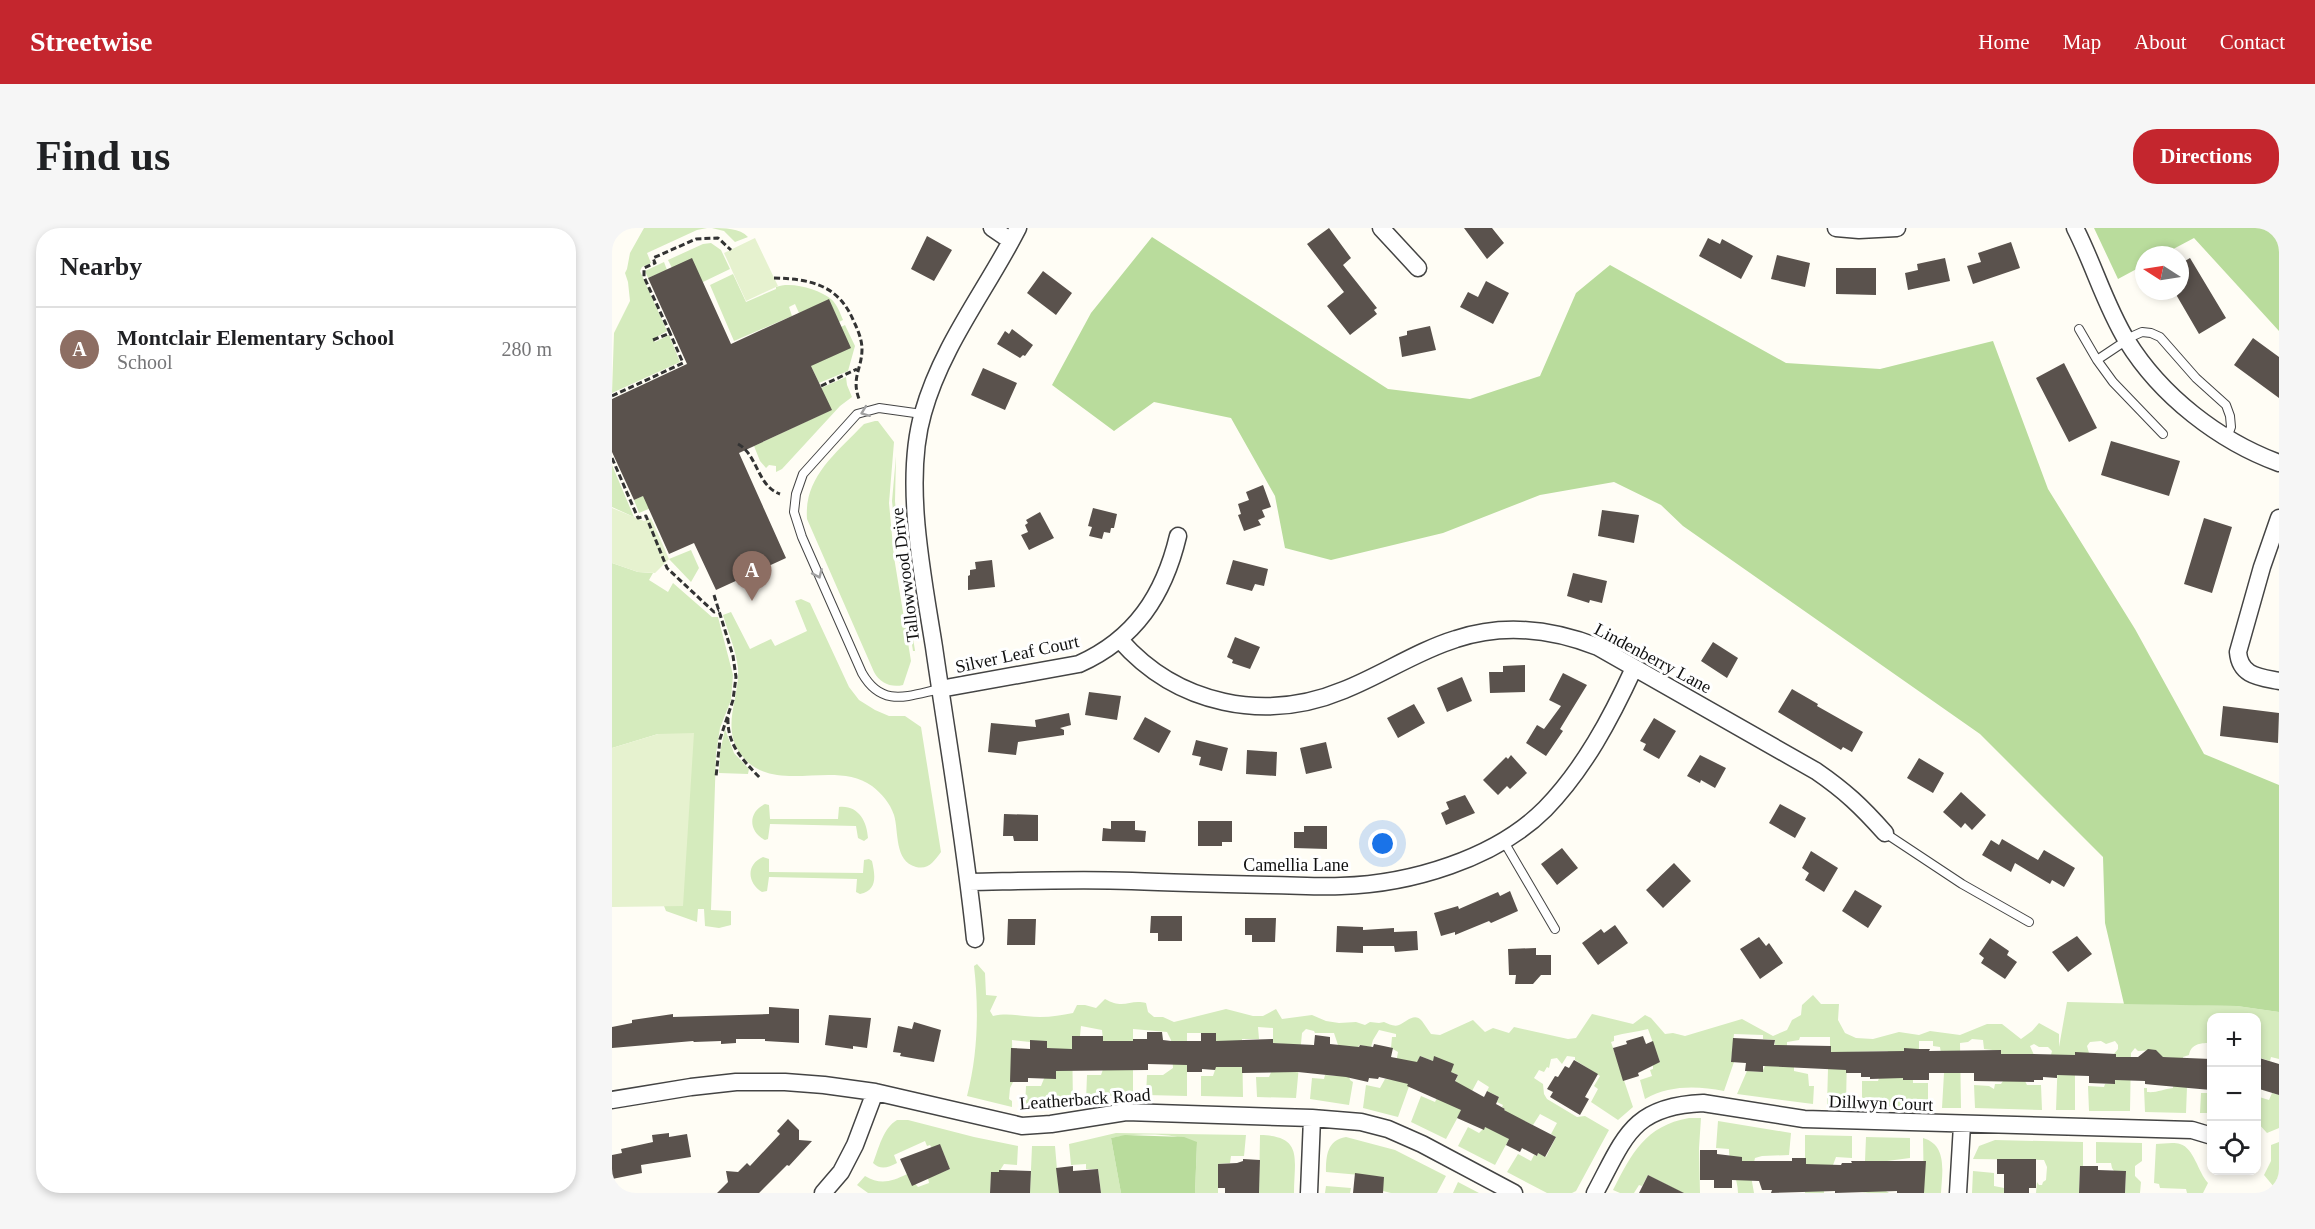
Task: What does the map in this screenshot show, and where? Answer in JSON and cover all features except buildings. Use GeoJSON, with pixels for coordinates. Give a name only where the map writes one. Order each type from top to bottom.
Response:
{"type":"FeatureCollection","features":[{"type":"Feature","properties":{"kind":"street"},"geometry":{"type":"LineString","coordinates":[[992,228],[1015,234]]}},
{"type":"Feature","properties":{"kind":"street"},"geometry":{"type":"LineString","coordinates":[[1382,228],[1418,268]]}},
{"type":"Feature","properties":{"kind":"street"},"geometry":{"type":"LineString","coordinates":[[1836,228],[1859,230],[1897,228]]}},
{"type":"Feature","properties":{"kind":"street"},"geometry":{"type":"LineString","coordinates":[[2075,228],[2091,259],[2110,308],[2127,341],[2145,365],[2170,393],[2199,418],[2227,438],[2279,463]]}},
{"type":"Feature","properties":{"kind":"street","name":"Tallowwood Drive"},"geometry":{"type":"LineString","coordinates":[[975,939],[969,882],[922,568],[915,468],[922,414],[934,380],[953,341],[1015,234]]}},
{"type":"Feature","properties":{"kind":"street"},"geometry":{"type":"LineString","coordinates":[[2279,518],[2238,652],[2244,671],[2252,676],[2279,681]]}},
{"type":"Feature","properties":{"kind":"street","name":"Silver Leaf Court"},"geometry":{"type":"LineString","coordinates":[[940,689],[1079,664],[1097,656],[1120,640],[1139,621],[1168,568],[1178,536]]}},
{"type":"Feature","properties":{"kind":"street","name":"Lindenberry Lane"},"geometry":{"type":"LineString","coordinates":[[1120,640],[1144,663],[1177,685],[1201,696],[1226,703],[1256,707],[1281,707],[1306,703],[1342,691],[1383,673],[1430,648],[1457,638],[1491,631],[1540,631],[1572,637],[1598,647],[1816,771],[1866,810],[1885,833]]}},
{"type":"Feature","properties":{"kind":"street","name":"Camellia Lane"},"geometry":{"type":"LineString","coordinates":[[969,882],[1088,879],[1342,886],[1388,881],[1432,872],[1458,863],[1503,840],[1544,810],[1567,783],[1604,727],[1635,668]]}},
{"type":"Feature","properties":{"kind":"street","name":"Leatherback Road"},"geometry":{"type":"LineString","coordinates":[[612,1100],[736,1082],[824,1085],[875,1092],[1022,1126],[1051,1124],[1126,1112],[1312,1118],[1361,1122],[1388,1129],[1422,1144],[1514,1193]]}},
{"type":"Feature","properties":{"kind":"street"},"geometry":{"type":"LineString","coordinates":[[823,1193],[841,1172],[855,1145],[875,1092]]}},
{"type":"Feature","properties":{"kind":"street","name":"Dillwyn Court"},"geometry":{"type":"LineString","coordinates":[[1594,1193],[1626,1135],[1637,1123],[1649,1115],[1674,1106],[1703,1103],[1804,1119],[2192,1130],[2207,1135]]}},
{"type":"Feature","properties":{"kind":"street"},"geometry":{"type":"LineString","coordinates":[[1309,1193],[1312,1118]]}},
{"type":"Feature","properties":{"kind":"street"},"geometry":{"type":"LineString","coordinates":[[1958,1193],[1962,1125]]}},
{"type":"Feature","properties":{"kind":"lane"},"geometry":{"type":"LineString","coordinates":[[2079,329],[2113,382],[2163,434]]}},
{"type":"Feature","properties":{"kind":"lane"},"geometry":{"type":"LineString","coordinates":[[2097,360],[2142,332],[2160,337],[2196,378],[2226,405],[2231,427],[2227,438]]}},
{"type":"Feature","properties":{"kind":"lane"},"geometry":{"type":"LineString","coordinates":[[922,414],[879,408],[856,414],[803,474],[794,512],[801,537],[870,686],[881,694],[895,697],[940,689]]}},
{"type":"Feature","properties":{"kind":"lane","name":"Lindenberry Lane"},"geometry":{"type":"LineString","coordinates":[[1885,833],[1962,884],[2029,922]]}},
{"type":"Feature","properties":{"kind":"lane"},"geometry":{"type":"LineString","coordinates":[[1503,840],[1556,929]]}},
{"type":"Feature","properties":{"kind":"path"},"geometry":{"type":"LineString","coordinates":[[612,396],[683,363],[644,277],[644,268],[655,263],[653,258],[696,239],[718,238],[731,250]]}},
{"type":"Feature","properties":{"kind":"path"},"geometry":{"type":"LineString","coordinates":[[774,278],[808,281],[823,286],[837,294],[849,308],[862,346],[855,387],[859,399]]}},
{"type":"Feature","properties":{"kind":"path"},"geometry":{"type":"LineString","coordinates":[[653,340],[670,333]]}},
{"type":"Feature","properties":{"kind":"path"},"geometry":{"type":"LineString","coordinates":[[821,386],[857,369]]}},
{"type":"Feature","properties":{"kind":"path"},"geometry":{"type":"LineString","coordinates":[[738,444],[746,449],[766,484],[772,491],[780,494]]}},
{"type":"Feature","properties":{"kind":"path"},"geometry":{"type":"LineString","coordinates":[[612,458],[638,518],[646,516],[667,568],[714,612],[719,610]]}},
{"type":"Feature","properties":{"kind":"path"},"geometry":{"type":"LineString","coordinates":[[714,595],[735,671],[733,700],[720,739],[716,777]]}},
{"type":"Feature","properties":{"kind":"path"},"geometry":{"type":"LineString","coordinates":[[728,716],[731,742],[740,757],[760,778]]}},
{"type":"Feature","properties":{"kind":"green space"},"geometry":{"type":"Polygon","coordinates":[[[644,228],[707,228],[697,230],[647,253],[651,263],[642,267],[640,271],[667,331],[653,339],[655,342],[669,335],[680,362],[612,393],[614,333],[630,301],[625,273],[630,253],[644,228]]]}},
{"type":"Feature","properties":{"kind":"green space"},"geometry":{"type":"Polygon","coordinates":[[[712,228],[736,230],[748,237],[735,242],[724,231],[712,228]]]}},
{"type":"Feature","properties":{"kind":"green space"},"geometry":{"type":"Polygon","coordinates":[[[2094,228],[2279,228],[2279,331],[2194,238],[2179,246],[2135,246],[2135,270],[2118,279],[2094,228]]]}},
{"type":"Feature","properties":{"kind":"green space"},"geometry":{"type":"Polygon","coordinates":[[[1152,237],[1388,389],[1470,399],[1540,376],[1576,293],[1610,265],[1786,363],[1880,369],[1993,341],[2048,489],[2135,629],[2204,754],[2279,785],[2279,1012],[2237,1006],[2124,1004],[2105,923],[2103,857],[1980,734],[1683,526],[1661,505],[1614,482],[1540,495],[1443,533],[1331,560],[1285,548],[1275,496],[1231,418],[1154,402],[1114,431],[1052,385],[1091,313],[1152,237]]]}},
{"type":"Feature","properties":{"kind":"green space"},"geometry":{"type":"Polygon","coordinates":[[[755,238],[778,286],[746,301],[724,253],[755,238]]]}},
{"type":"Feature","properties":{"kind":"green space"},"geometry":{"type":"Polygon","coordinates":[[[711,243],[721,250],[730,269],[703,282],[672,268],[668,260],[703,244],[711,243]]]}},
{"type":"Feature","properties":{"kind":"green space"},"geometry":{"type":"Polygon","coordinates":[[[664,262],[667,270],[648,278],[645,271],[664,262]]]}},
{"type":"Feature","properties":{"kind":"green space"},"geometry":{"type":"Polygon","coordinates":[[[733,274],[746,302],[782,285],[797,286],[826,295],[837,306],[843,320],[839,322],[829,300],[799,313],[795,304],[789,307],[792,316],[734,341],[710,285],[733,274]]]}},
{"type":"Feature","properties":{"kind":"green space"},"geometry":{"type":"Polygon","coordinates":[[[845,325],[855,346],[848,371],[819,383],[811,366],[841,327],[845,325]]]}},
{"type":"Feature","properties":{"kind":"green space"},"geometry":{"type":"Polygon","coordinates":[[[846,377],[852,397],[840,406],[782,469],[776,472],[776,466],[769,465],[766,468],[760,461],[754,446],[831,410],[821,388],[846,377]]]}},
{"type":"Feature","properties":{"kind":"green space"},"geometry":{"type":"Polygon","coordinates":[[[878,421],[894,442],[889,503],[894,557],[911,661],[903,685],[899,686],[883,682],[876,676],[807,519],[810,492],[822,469],[864,424],[878,421]]]}},
{"type":"Feature","properties":{"kind":"green space"},"geometry":{"type":"Polygon","coordinates":[[[896,456],[895,501],[899,548],[897,549],[892,501],[896,456]]]}},
{"type":"Feature","properties":{"kind":"green space"},"geometry":{"type":"Polygon","coordinates":[[[612,465],[634,517],[612,507],[612,465]]]}},
{"type":"Feature","properties":{"kind":"green space"},"geometry":{"type":"Polygon","coordinates":[[[675,481],[682,495],[639,513],[634,500],[675,481]]]}},
{"type":"Feature","properties":{"kind":"green space"},"geometry":{"type":"Polygon","coordinates":[[[612,508],[644,521],[651,518],[669,559],[655,573],[638,572],[612,563],[612,508]]]}},
{"type":"Feature","properties":{"kind":"green space"},"geometry":{"type":"Polygon","coordinates":[[[691,550],[699,568],[691,582],[669,559],[691,550]]]}},
{"type":"Feature","properties":{"kind":"green space"},"geometry":{"type":"Polygon","coordinates":[[[898,555],[900,555],[916,657],[913,651],[898,555]]]}},
{"type":"Feature","properties":{"kind":"green space"},"geometry":{"type":"Polygon","coordinates":[[[612,563],[638,572],[653,573],[649,580],[668,592],[673,583],[712,617],[718,617],[733,675],[731,700],[720,728],[716,754],[711,910],[731,911],[731,925],[719,928],[705,926],[704,909],[698,909],[697,922],[666,911],[664,906],[683,906],[658,734],[612,748],[612,563]]]}},
{"type":"Feature","properties":{"kind":"green space"},"geometry":{"type":"Polygon","coordinates":[[[801,599],[810,603],[849,687],[859,700],[889,716],[905,716],[921,727],[941,852],[928,866],[916,867],[904,859],[892,811],[885,799],[872,786],[856,778],[839,775],[785,776],[768,773],[753,766],[740,753],[735,743],[732,722],[738,668],[723,615],[731,612],[750,649],[771,639],[775,646],[807,631],[795,601],[801,599]]]}},
{"type":"Feature","properties":{"kind":"green space"},"geometry":{"type":"Polygon","coordinates":[[[725,729],[734,753],[749,769],[748,774],[719,773],[720,752],[725,729]]]}},
{"type":"Feature","properties":{"kind":"green space"},"geometry":{"type":"Polygon","coordinates":[[[694,733],[683,906],[612,907],[612,748],[658,734],[694,733]]]}},
{"type":"Feature","properties":{"kind":"green space"},"geometry":{"type":"Polygon","coordinates":[[[765,804],[769,805],[770,819],[838,819],[839,807],[846,807],[860,815],[866,826],[868,838],[864,841],[858,838],[856,826],[770,824],[768,839],[765,840],[755,832],[752,822],[755,812],[765,804]]]}},
{"type":"Feature","properties":{"kind":"green space"},"geometry":{"type":"Polygon","coordinates":[[[763,857],[769,859],[769,872],[863,873],[864,860],[869,859],[872,861],[874,881],[870,889],[860,894],[856,892],[857,879],[769,877],[767,891],[762,892],[753,884],[750,874],[757,860],[763,857]]]}},
{"type":"Feature","properties":{"kind":"green space"},"geometry":{"type":"Polygon","coordinates":[[[977,964],[985,973],[986,995],[997,996],[990,1011],[993,1016],[1061,1015],[1073,1013],[1077,1005],[1096,1008],[1105,999],[1117,1004],[1146,1003],[1148,1012],[1154,1017],[1163,1017],[1174,1022],[1226,1009],[1253,1016],[1263,1016],[1276,1009],[1282,1019],[1312,1015],[1326,1021],[1356,1022],[1365,1025],[1370,1022],[1384,1022],[1395,1026],[1416,1017],[1422,1021],[1431,1034],[1440,1035],[1473,1020],[1485,1032],[1493,1028],[1509,1033],[1514,1027],[1568,1039],[1576,1038],[1592,1014],[1633,1024],[1645,1015],[1651,1018],[1665,1034],[1685,1036],[1742,1019],[1773,1036],[1787,1030],[1792,1020],[1801,1015],[1802,1005],[1813,995],[1821,1004],[1839,1004],[1838,1020],[1845,1033],[1856,1038],[1873,1039],[1899,1032],[1919,1035],[1930,1031],[1960,1035],[1987,1024],[2002,1024],[2021,1039],[2039,1023],[2059,1034],[2059,1047],[2067,1002],[2237,1006],[2279,1012],[2279,1059],[2271,1057],[2270,1061],[2261,1058],[2261,1013],[2207,1013],[2207,1043],[2194,1046],[2189,1055],[2183,1057],[2183,1061],[2188,1061],[2186,1113],[2145,1112],[2144,1088],[2147,1088],[2147,1092],[2151,1092],[2173,1088],[2174,1058],[2158,1057],[2156,1050],[2138,1051],[2135,1048],[2131,1053],[2130,1111],[2089,1111],[2088,1086],[2104,1087],[2105,1084],[2115,1084],[2116,1054],[2114,1054],[2118,1045],[2115,1041],[2106,1044],[2101,1041],[2090,1042],[2087,1046],[2089,1053],[2075,1053],[2075,1110],[2056,1110],[2058,1055],[2051,1055],[2052,1051],[2048,1047],[2039,1047],[2034,1044],[2030,1046],[2034,1055],[2025,1081],[2027,1085],[2041,1085],[2042,1110],[1975,1108],[1974,1085],[1989,1086],[1994,1089],[1995,1084],[2001,1084],[2003,1081],[2001,1051],[1984,1049],[1983,1040],[1972,1039],[1960,1043],[1961,1108],[1942,1108],[1944,1073],[1940,1047],[1933,1046],[1933,1041],[1919,1041],[1919,1049],[1904,1049],[1903,1079],[1913,1080],[1913,1083],[1928,1083],[1928,1107],[1862,1106],[1862,1081],[1878,1081],[1888,1051],[1847,1052],[1846,1106],[1827,1105],[1830,1037],[1800,1037],[1799,1040],[1787,1042],[1787,1046],[1794,1047],[1794,1071],[1808,1074],[1809,1086],[1814,1086],[1813,1104],[1737,1094],[1747,1071],[1762,1072],[1765,1066],[1773,1066],[1775,1040],[1763,1039],[1763,1035],[1734,1034],[1731,1062],[1734,1062],[1724,1091],[1704,1088],[1674,1089],[1645,1099],[1640,1080],[1652,1076],[1650,1070],[1653,1069],[1653,1064],[1660,1062],[1648,1029],[1614,1036],[1614,1041],[1611,1042],[1633,1107],[1618,1120],[1591,1102],[1598,1089],[1594,1086],[1600,1076],[1575,1060],[1575,1057],[1567,1056],[1562,1064],[1557,1058],[1551,1059],[1549,1068],[1547,1067],[1544,1072],[1539,1070],[1534,1078],[1543,1084],[1547,1099],[1577,1117],[1585,1116],[1609,1130],[1576,1191],[1547,1193],[1507,1172],[1518,1154],[1531,1161],[1538,1153],[1546,1157],[1556,1137],[1551,1134],[1557,1123],[1540,1114],[1533,1125],[1520,1119],[1495,1165],[1458,1146],[1468,1127],[1479,1133],[1485,1127],[1493,1130],[1505,1109],[1497,1102],[1499,1097],[1487,1091],[1489,1087],[1478,1080],[1446,1139],[1411,1122],[1421,1096],[1435,1102],[1437,1098],[1448,1100],[1458,1075],[1434,1057],[1433,1061],[1420,1056],[1398,1117],[1363,1108],[1366,1085],[1380,1088],[1385,1079],[1393,1080],[1398,1052],[1391,1048],[1392,1037],[1396,1037],[1396,1034],[1379,1030],[1371,1047],[1359,1045],[1354,1072],[1349,1076],[1353,1082],[1349,1105],[1310,1099],[1312,1078],[1324,1079],[1325,1075],[1336,1076],[1338,1045],[1334,1033],[1315,1033],[1306,1029],[1302,1033],[1296,1098],[1257,1097],[1256,1077],[1269,1077],[1283,1044],[1273,1043],[1273,1028],[1258,1027],[1259,1039],[1242,1039],[1243,1097],[1201,1096],[1201,1076],[1213,1076],[1215,1070],[1216,1033],[1187,1033],[1187,1096],[1146,1095],[1147,1075],[1163,1075],[1173,1068],[1171,1040],[1167,1032],[1133,1029],[1133,1095],[1107,1096],[1086,1101],[1087,1075],[1101,1075],[1113,1041],[1103,1041],[1102,1030],[1081,1026],[1080,1036],[1072,1036],[1073,1104],[1048,1108],[1025,1108],[1026,1086],[1041,1086],[1056,1049],[1047,1048],[1047,1041],[1012,1040],[1013,1082],[1009,1099],[1012,1101],[1012,1107],[967,1096],[975,1048],[977,1015],[974,966],[977,964]]]}},
{"type":"Feature","properties":{"kind":"green space"},"geometry":{"type":"Polygon","coordinates":[[[2201,1093],[2207,1093],[2207,1113],[2200,1113],[2201,1093]]]}},
{"type":"Feature","properties":{"kind":"green space"},"geometry":{"type":"Polygon","coordinates":[[[2272,1093],[2279,1095],[2279,1128],[2267,1133],[2261,1126],[2261,1098],[2269,1100],[2272,1093]]]}},
{"type":"Feature","properties":{"kind":"green space"},"geometry":{"type":"Polygon","coordinates":[[[1689,1118],[1701,1118],[1700,1193],[1683,1193],[1648,1175],[1642,1186],[1639,1185],[1634,1193],[1620,1193],[1613,1190],[1642,1143],[1661,1127],[1689,1118]]]}},
{"type":"Feature","properties":{"kind":"green space"},"geometry":{"type":"Polygon","coordinates":[[[897,1120],[908,1120],[1018,1146],[1017,1165],[1004,1164],[999,1172],[991,1172],[990,1193],[868,1193],[857,1185],[865,1176],[876,1181],[886,1181],[907,1174],[918,1187],[929,1183],[928,1178],[950,1169],[940,1145],[932,1148],[930,1145],[927,1146],[925,1141],[894,1155],[897,1163],[890,1166],[884,1168],[873,1163],[885,1133],[897,1120]]]}},
{"type":"Feature","properties":{"kind":"green space"},"geometry":{"type":"Polygon","coordinates":[[[1718,1121],[1791,1133],[1789,1155],[1755,1158],[1751,1176],[1754,1193],[1738,1193],[1729,1149],[1716,1148],[1718,1121]]]}},
{"type":"Feature","properties":{"kind":"green space"},"geometry":{"type":"Polygon","coordinates":[[[1116,1133],[1246,1135],[1244,1156],[1231,1156],[1230,1163],[1218,1164],[1218,1193],[1195,1193],[1197,1143],[1188,1139],[1155,1134],[1111,1138],[1121,1193],[1101,1193],[1098,1169],[1086,1169],[1086,1164],[1071,1165],[1069,1144],[1116,1133]]]}},
{"type":"Feature","properties":{"kind":"green space"},"geometry":{"type":"Polygon","coordinates":[[[1125,1135],[1184,1137],[1197,1142],[1195,1193],[1121,1193],[1111,1138],[1125,1135]]]}},
{"type":"Feature","properties":{"kind":"green space"},"geometry":{"type":"Polygon","coordinates":[[[1260,1135],[1274,1136],[1290,1145],[1295,1160],[1294,1193],[1259,1193],[1260,1135]]]}},
{"type":"Feature","properties":{"kind":"green space"},"geometry":{"type":"Polygon","coordinates":[[[1805,1135],[1852,1136],[1852,1158],[1836,1157],[1833,1165],[1825,1165],[1824,1193],[1805,1193],[1805,1135]]]}},
{"type":"Feature","properties":{"kind":"green space"},"geometry":{"type":"Polygon","coordinates":[[[1346,1137],[1395,1150],[1446,1176],[1437,1193],[1391,1193],[1383,1191],[1383,1177],[1326,1172],[1327,1155],[1331,1145],[1346,1137]]]}},
{"type":"Feature","properties":{"kind":"green space"},"geometry":{"type":"Polygon","coordinates":[[[1866,1137],[1910,1138],[1910,1158],[1887,1161],[1886,1191],[1889,1193],[1862,1193],[1868,1192],[1869,1162],[1865,1161],[1866,1137]]]}},
{"type":"Feature","properties":{"kind":"green space"},"geometry":{"type":"Polygon","coordinates":[[[1923,1138],[1931,1142],[1940,1153],[1941,1193],[1924,1193],[1923,1138]]]}},
{"type":"Feature","properties":{"kind":"green space"},"geometry":{"type":"Polygon","coordinates":[[[1995,1140],[2083,1142],[2083,1166],[2080,1166],[2079,1193],[2036,1193],[2037,1182],[2042,1185],[2046,1180],[2047,1167],[2044,1160],[1973,1159],[1979,1146],[1995,1140]]]}},
{"type":"Feature","properties":{"kind":"green space"},"geometry":{"type":"Polygon","coordinates":[[[2096,1142],[2142,1143],[2142,1161],[2135,1166],[2135,1176],[2141,1182],[2140,1193],[2125,1193],[2126,1171],[2114,1171],[2111,1163],[2096,1163],[2096,1142]]]}},
{"type":"Feature","properties":{"kind":"green space"},"geometry":{"type":"Polygon","coordinates":[[[2279,1142],[2279,1193],[2264,1175],[2271,1161],[2271,1145],[2279,1142]]]}},
{"type":"Feature","properties":{"kind":"green space"},"geometry":{"type":"Polygon","coordinates":[[[2177,1143],[2189,1150],[2208,1183],[2203,1193],[2187,1193],[2186,1189],[2160,1188],[2159,1184],[2154,1183],[2156,1144],[2177,1143]]]}},
{"type":"Feature","properties":{"kind":"green space"},"geometry":{"type":"Polygon","coordinates":[[[1032,1146],[1055,1146],[1059,1193],[1030,1193],[1032,1146]]]}},
{"type":"Feature","properties":{"kind":"green space"},"geometry":{"type":"Polygon","coordinates":[[[1973,1171],[1994,1173],[1994,1186],[2004,1188],[2004,1193],[1972,1193],[1973,1171]]]}},
{"type":"Feature","properties":{"kind":"green space"},"geometry":{"type":"Polygon","coordinates":[[[1458,1182],[1479,1193],[1453,1193],[1458,1182]]]}},
{"type":"Feature","properties":{"kind":"green space"},"geometry":{"type":"Polygon","coordinates":[[[1326,1186],[1351,1188],[1350,1193],[1325,1193],[1326,1186]]]}},
{"type":"Feature","properties":{"kind":"place","name":"Montclair Elementary School"},"geometry":{"type":"Point","coordinates":[752,601]}}]}
